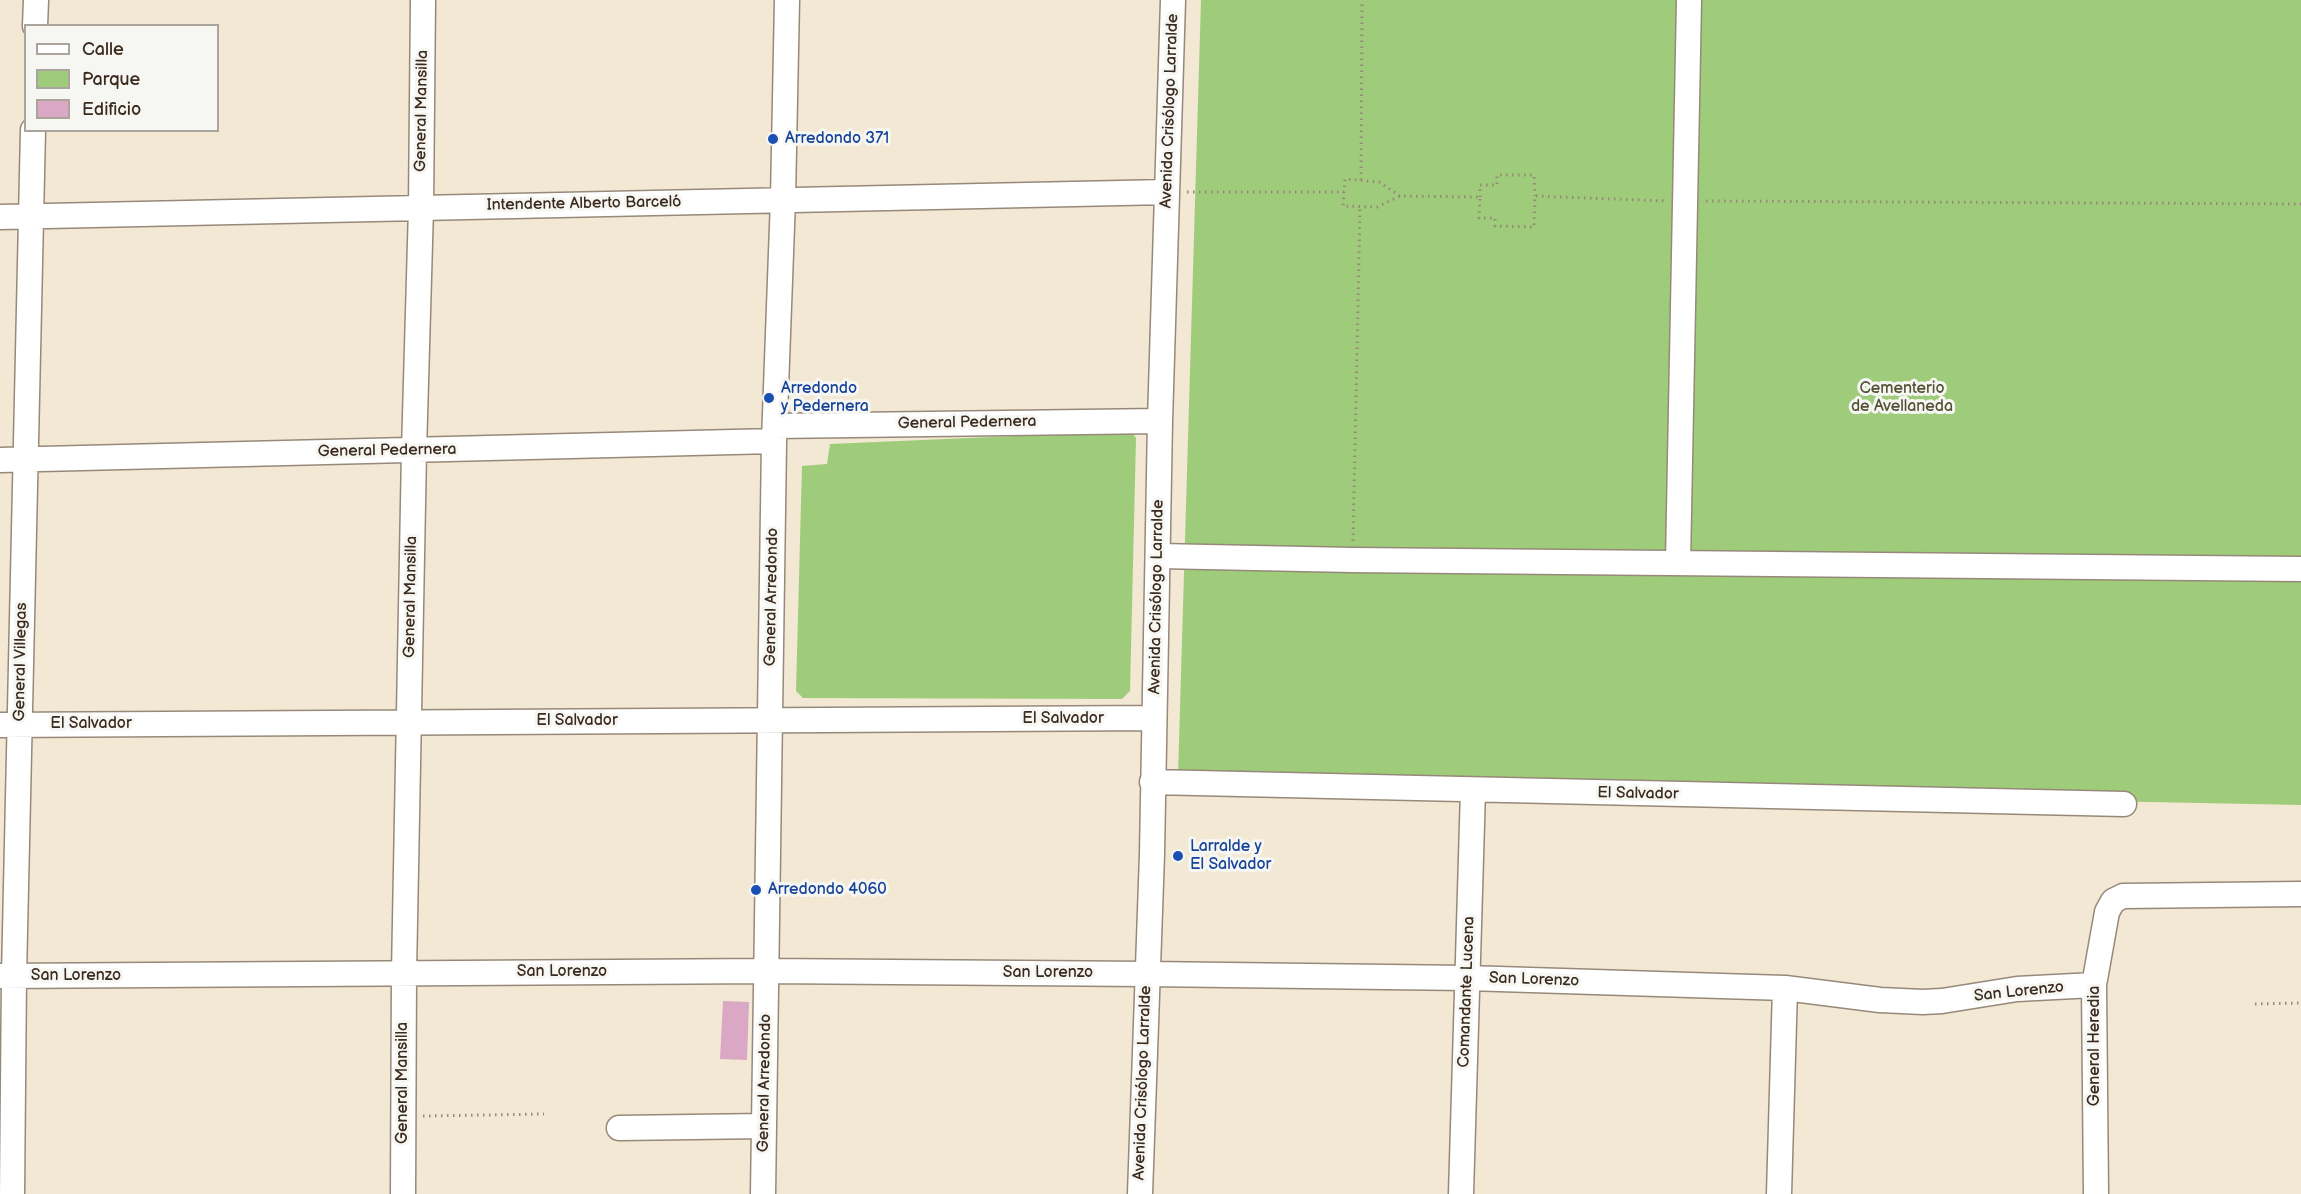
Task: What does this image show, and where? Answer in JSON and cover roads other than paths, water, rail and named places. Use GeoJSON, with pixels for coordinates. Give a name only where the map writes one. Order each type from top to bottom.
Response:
{"type":"FeatureCollection","features":[{"type":"Feature","properties":{"kind":"street"},"geometry":{"type":"LineString","coordinates":[[35,24],[36,0]]}},
{"type":"Feature","properties":{"kind":"street","name":"General Mansilla"},"geometry":{"type":"LineString","coordinates":[[402,1194],[404,973],[421,208],[423,0]]}},
{"type":"Feature","properties":{"kind":"street","name":"General Arredondo"},"geometry":{"type":"LineString","coordinates":[[763,1194],[775,434],[787,0]]}},
{"type":"Feature","properties":{"kind":"street","name":"Avenida Crisólogo Larralde"},"geometry":{"type":"LineString","coordinates":[[1140,1194],[1152,854],[1160,421],[1173,0]]}},
{"type":"Feature","properties":{"kind":"street"},"geometry":{"type":"LineString","coordinates":[[1678,562],[1689,0]]}},
{"type":"Feature","properties":{"kind":"street","name":"General Villegas"},"geometry":{"type":"LineString","coordinates":[[12,1194],[7,976],[10,725],[25,460],[33,132]]}},
{"type":"Feature","properties":{"kind":"street","name":"Intendente Alberto Barceló"},"geometry":{"type":"LineString","coordinates":[[0,217],[1167,192]]}},
{"type":"Feature","properties":{"kind":"street","name":"General Pedernera"},"geometry":{"type":"LineString","coordinates":[[0,460],[414,451],[775,434],[1160,421]]}},
{"type":"Feature","properties":{"kind":"street"},"geometry":{"type":"LineString","coordinates":[[1159,556],[1352,560],[2301,569]]}},
{"type":"Feature","properties":{"kind":"street","name":"El Salvador"},"geometry":{"type":"LineString","coordinates":[[10,725],[1154,718]]}},
{"type":"Feature","properties":{"kind":"street","name":"El Salvador"},"geometry":{"type":"LineString","coordinates":[[1152,782],[2124,804]]}},
{"type":"Feature","properties":{"kind":"street","name":"Comandante Lucena"},"geometry":{"type":"LineString","coordinates":[[1461,1194],[1473,790]]}},
{"type":"Feature","properties":{"kind":"street","name":"General Heredia"},"geometry":{"type":"LineString","coordinates":[[2096,1194],[2094,985],[2106,912],[2113,901],[2123,896],[2301,894]]}},
{"type":"Feature","properties":{"kind":"street","name":"San Lorenzo"},"geometry":{"type":"LineString","coordinates":[[7,976],[767,971],[1467,978],[1785,988],[1880,1000],[1923,1002],[2017,989],[2094,985]]}},
{"type":"Feature","properties":{"kind":"street"},"geometry":{"type":"LineString","coordinates":[[1779,1194],[1785,988]]}},
{"type":"Feature","properties":{"kind":"street"},"geometry":{"type":"LineString","coordinates":[[619,1128],[764,1126]]}},
{"type":"Feature","properties":{"kind":"place","name":"Arredondo 371"},"geometry":{"type":"Point","coordinates":[773,139]}},
{"type":"Feature","properties":{"kind":"place","name":"Arredondo y Pedernera"},"geometry":{"type":"Point","coordinates":[769,398]}},
{"type":"Feature","properties":{"kind":"place","name":"Larralde y El Salvador"},"geometry":{"type":"Point","coordinates":[1178,856]}},
{"type":"Feature","properties":{"kind":"place","name":"Arredondo 4060"},"geometry":{"type":"Point","coordinates":[756,890]}},
{"type":"Feature","properties":{"kind":"park label","name":"Cementerio de Avellaneda"},"geometry":{"type":"Point","coordinates":[1902,398]}}]}
